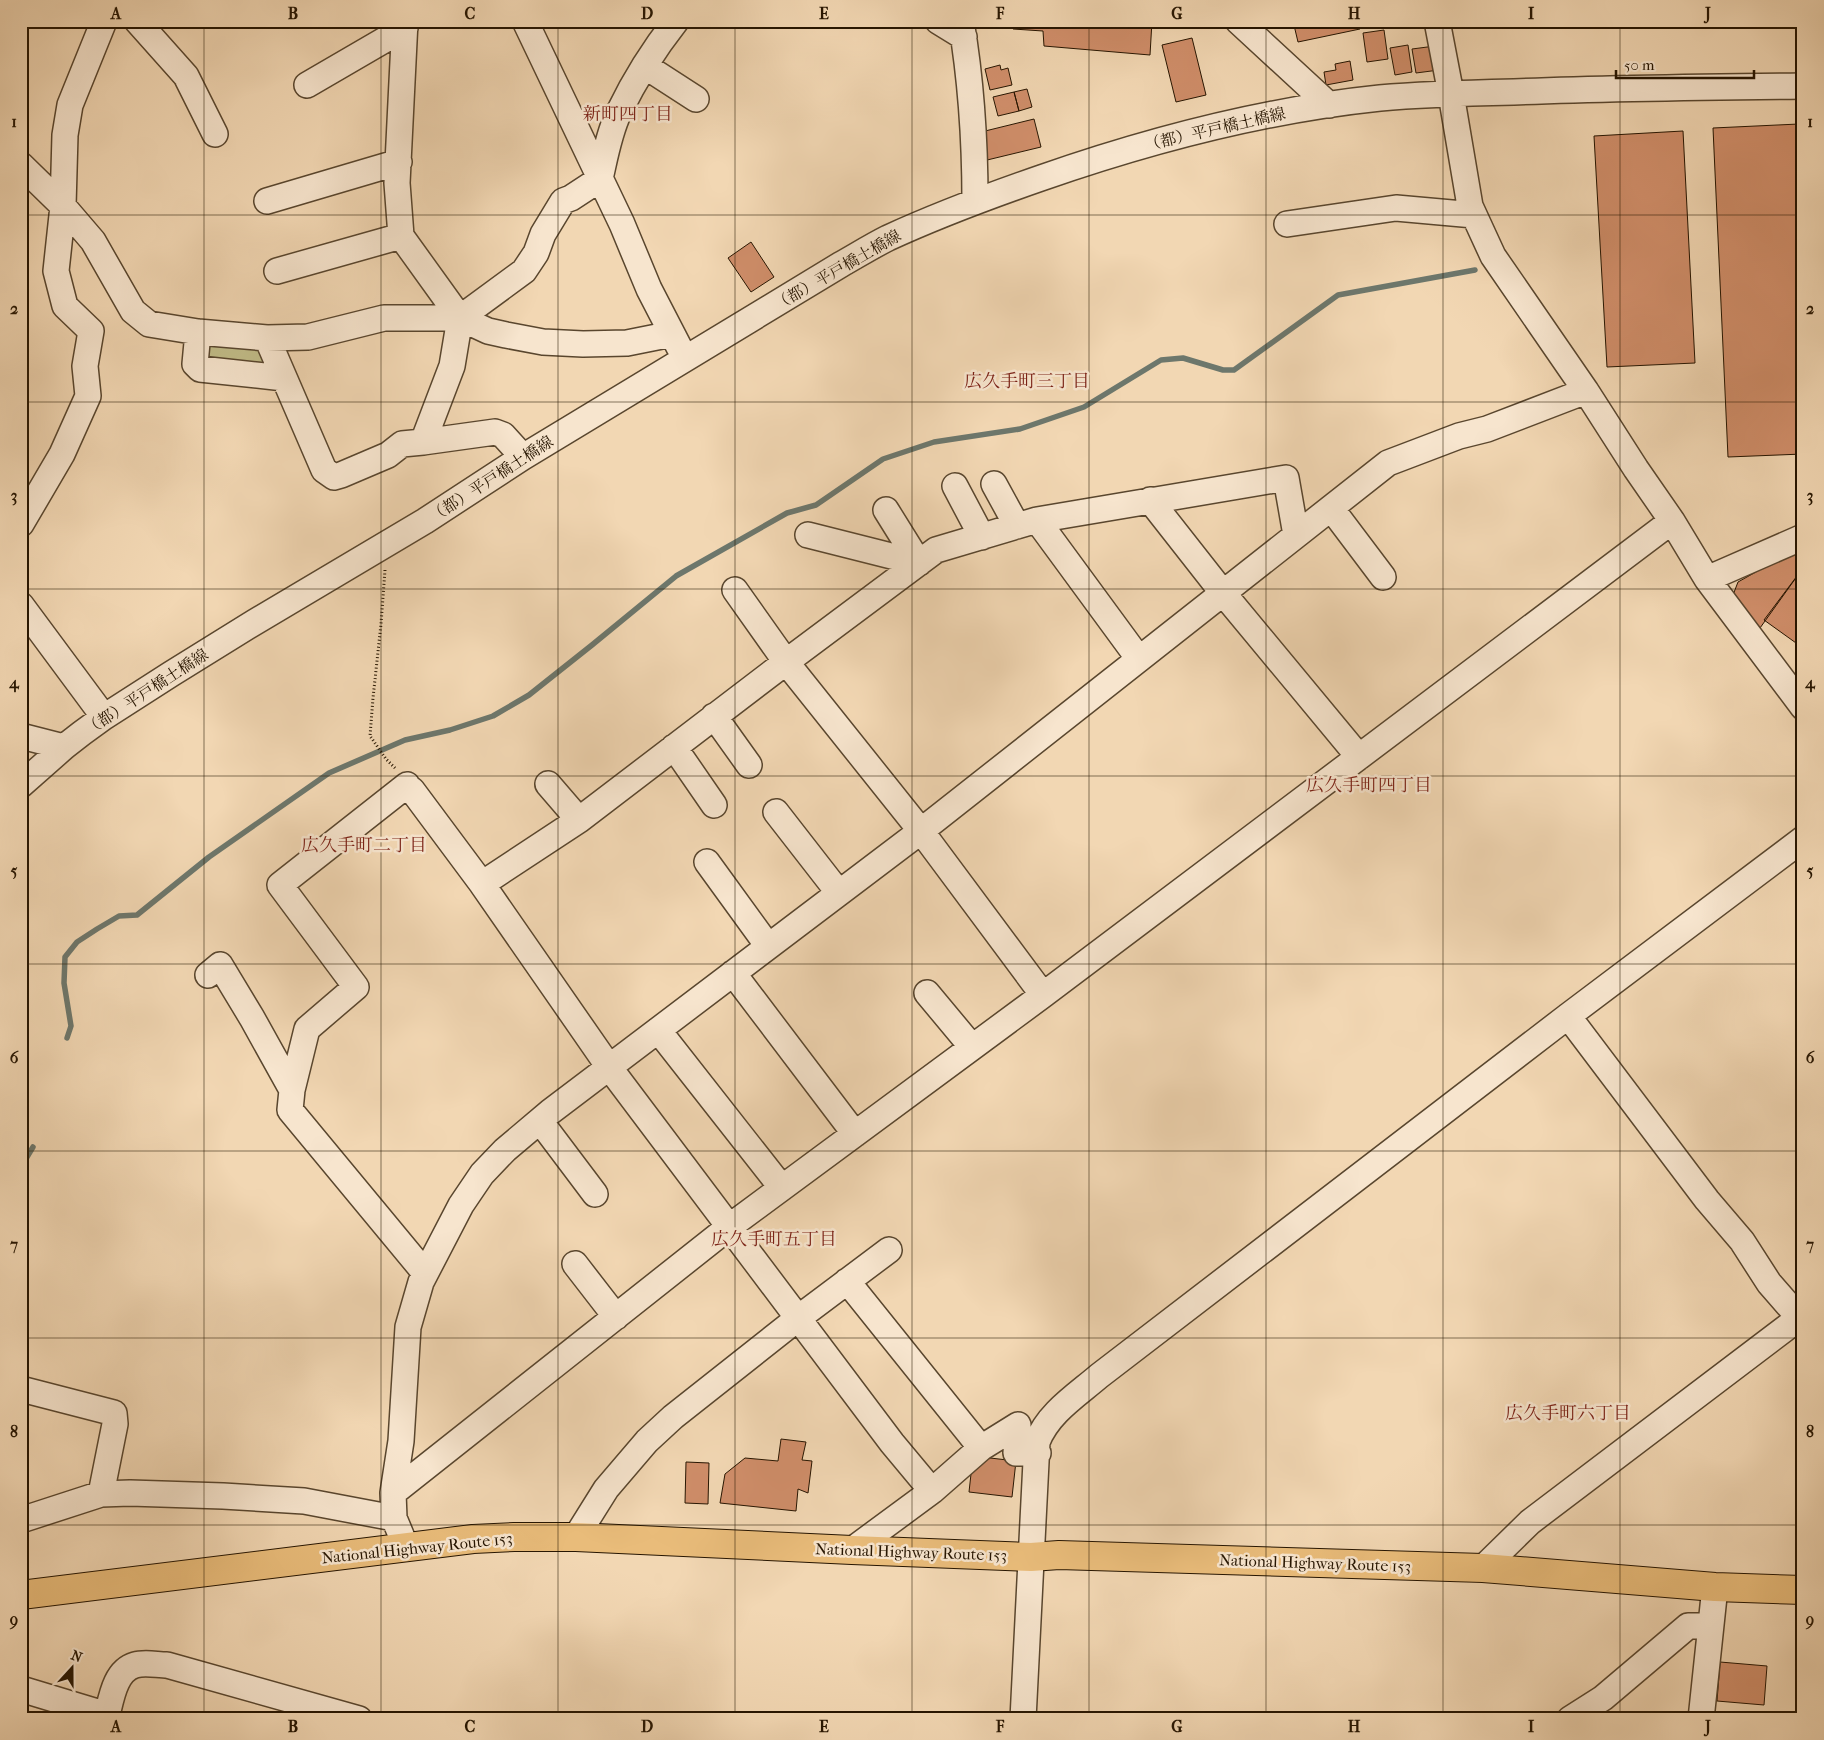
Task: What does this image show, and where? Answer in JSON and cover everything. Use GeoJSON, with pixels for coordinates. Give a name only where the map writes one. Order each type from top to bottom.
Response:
{"type":"FeatureCollection","features":[{"type":"Feature","properties":{"kind":"highway","name":"National Highway Route 153"},"geometry":{"type":"LineString","coordinates":[[21,1596],[473,1539],[576,1536],[852,1550],[1483,1568],[1715,1587],[1803,1590]]}},
{"type":"Feature","properties":{"kind":"street"},"geometry":{"type":"LineString","coordinates":[[21,524],[62,454],[88,396],[85,366],[91,331],[65,306],[56,271],[63,206],[65,135],[70,105],[103,28],[104,21]]}},
{"type":"Feature","properties":{"kind":"street"},"geometry":{"type":"LineString","coordinates":[[137,21],[186,76],[215,134]]}},
{"type":"Feature","properties":{"kind":"street"},"geometry":{"type":"LineString","coordinates":[[525,21],[622,224],[649,289],[686,360]]}},
{"type":"Feature","properties":{"kind":"street"},"geometry":{"type":"LineString","coordinates":[[423,442],[452,366],[460,318],[524,271],[536,253],[543,234],[563,201],[600,179],[618,113],[645,66],[676,21]]}},
{"type":"Feature","properties":{"kind":"street"},"geometry":{"type":"LineString","coordinates":[[938,21],[962,29],[975,165],[976,201]]}},
{"type":"Feature","properties":{"kind":"street"},"geometry":{"type":"LineString","coordinates":[[1238,21],[1329,105]]}},
{"type":"Feature","properties":{"kind":"street"},"geometry":{"type":"LineString","coordinates":[[1437,21],[1470,206],[1493,256],[1586,391],[1672,521],[1707,579],[1803,707]]}},
{"type":"Feature","properties":{"kind":"street"},"geometry":{"type":"LineString","coordinates":[[405,25],[397,182],[401,236],[460,318]]}},
{"type":"Feature","properties":{"kind":"street"},"geometry":{"type":"LineString","coordinates":[[307,85],[405,25]]}},
{"type":"Feature","properties":{"kind":"street"},"geometry":{"type":"LineString","coordinates":[[645,66],[696,99]]}},
{"type":"Feature","properties":{"kind":"street","name":"（都）平戸橋土橋線"},"geometry":{"type":"LineString","coordinates":[[21,785],[64,746],[104,717],[255,622],[386,545],[523,457],[840,265],[887,239],[976,201],[1096,159],[1182,135],[1277,113],[1329,105],[1381,98],[1451,94],[1596,89],[1803,86]]}},
{"type":"Feature","properties":{"kind":"street"},"geometry":{"type":"LineString","coordinates":[[267,201],[398,162]]}},
{"type":"Feature","properties":{"kind":"street"},"geometry":{"type":"LineString","coordinates":[[21,165],[63,206],[93,241],[133,310],[149,324],[198,332],[267,338],[308,337],[384,318],[460,318],[488,331],[543,342],[627,343],[672,334]]}},
{"type":"Feature","properties":{"kind":"street"},"geometry":{"type":"LineString","coordinates":[[1287,224],[1396,208],[1474,215]]}},
{"type":"Feature","properties":{"kind":"street"},"geometry":{"type":"LineString","coordinates":[[277,271],[401,236]]}},
{"type":"Feature","properties":{"kind":"street"},"geometry":{"type":"LineString","coordinates":[[198,332],[195,364],[200,369],[284,378]]}},
{"type":"Feature","properties":{"kind":"street"},"geometry":{"type":"LineString","coordinates":[[267,338],[324,470],[334,477],[388,455],[402,444],[495,432],[503,435],[523,457]]}},
{"type":"Feature","properties":{"kind":"street"},"geometry":{"type":"LineString","coordinates":[[406,1547],[394,1518],[394,1493],[401,1441],[408,1327],[421,1282],[461,1205],[482,1174],[505,1150],[609,1067],[921,831],[1388,463],[1459,436],[1487,429],[1586,391]]}},
{"type":"Feature","properties":{"kind":"street"},"geometry":{"type":"LineString","coordinates":[[482,884],[579,820],[714,716],[936,550],[1027,523],[1150,500],[1286,478],[1296,535]]}},
{"type":"Feature","properties":{"kind":"street"},"geometry":{"type":"LineString","coordinates":[[994,484],[1139,659]]}},
{"type":"Feature","properties":{"kind":"street"},"geometry":{"type":"LineString","coordinates":[[955,486],[982,537]]}},
{"type":"Feature","properties":{"kind":"street"},"geometry":{"type":"LineString","coordinates":[[1150,500],[1223,593],[1359,757]]}},
{"type":"Feature","properties":{"kind":"street"},"geometry":{"type":"LineString","coordinates":[[1331,508],[1383,577]]}},
{"type":"Feature","properties":{"kind":"street"},"geometry":{"type":"LineString","coordinates":[[886,510],[919,563]]}},
{"type":"Feature","properties":{"kind":"street"},"geometry":{"type":"LineString","coordinates":[[394,1493],[730,1227],[1043,995],[1672,521]]}},
{"type":"Feature","properties":{"kind":"street"},"geometry":{"type":"LineString","coordinates":[[808,535],[919,563]]}},
{"type":"Feature","properties":{"kind":"street"},"geometry":{"type":"LineString","coordinates":[[1707,579],[1803,537]]}},
{"type":"Feature","properties":{"kind":"street"},"geometry":{"type":"LineString","coordinates":[[735,590],[786,662],[921,831],[1043,995]]}},
{"type":"Feature","properties":{"kind":"street"},"geometry":{"type":"LineString","coordinates":[[21,605],[104,717]]}},
{"type":"Feature","properties":{"kind":"street"},"geometry":{"type":"LineString","coordinates":[[714,716],[749,765]]}},
{"type":"Feature","properties":{"kind":"street"},"geometry":{"type":"LineString","coordinates":[[21,736],[64,746]]}},
{"type":"Feature","properties":{"kind":"street"},"geometry":{"type":"LineString","coordinates":[[674,747],[714,805]]}},
{"type":"Feature","properties":{"kind":"street"},"geometry":{"type":"LineString","coordinates":[[548,784],[579,820]]}},
{"type":"Feature","properties":{"kind":"street"},"geometry":{"type":"LineString","coordinates":[[425,1273],[290,1110],[292,1090],[306,1029],[356,987],[280,885],[410,788],[482,884],[609,1067],[797,1319],[892,1443],[932,1491]]}},
{"type":"Feature","properties":{"kind":"street"},"geometry":{"type":"LineString","coordinates":[[776,812],[839,893]]}},
{"type":"Feature","properties":{"kind":"street"},"geometry":{"type":"LineString","coordinates":[[1022,1719],[1038,1442],[1042,1430],[1049,1420],[1100,1376],[1568,1016],[1803,839]]}},
{"type":"Feature","properties":{"kind":"street"},"geometry":{"type":"LineString","coordinates":[[707,862],[768,946]]}},
{"type":"Feature","properties":{"kind":"street"},"geometry":{"type":"LineString","coordinates":[[208,975],[220,964],[292,1090]]}},
{"type":"Feature","properties":{"kind":"street"},"geometry":{"type":"LineString","coordinates":[[733,973],[855,1134]]}},
{"type":"Feature","properties":{"kind":"street"},"geometry":{"type":"LineString","coordinates":[[927,993],[972,1048]]}},
{"type":"Feature","properties":{"kind":"street"},"geometry":{"type":"LineString","coordinates":[[1483,1568],[1530,1522],[1802,1318],[1769,1283],[1742,1241],[1707,1200],[1568,1016]]}},
{"type":"Feature","properties":{"kind":"street"},"geometry":{"type":"LineString","coordinates":[[658,1030],[782,1188]]}},
{"type":"Feature","properties":{"kind":"street"},"geometry":{"type":"LineString","coordinates":[[540,1121],[595,1194]]}},
{"type":"Feature","properties":{"kind":"street"},"geometry":{"type":"LineString","coordinates":[[576,1536],[606,1490],[647,1441],[672,1417],[889,1250]]}},
{"type":"Feature","properties":{"kind":"street"},"geometry":{"type":"LineString","coordinates":[[575,1264],[616,1317]]}},
{"type":"Feature","properties":{"kind":"street"},"geometry":{"type":"LineString","coordinates":[[847,1281],[981,1448]]}},
{"type":"Feature","properties":{"kind":"street"},"geometry":{"type":"LineString","coordinates":[[21,1389],[114,1413],[115,1424],[101,1494]]}},
{"type":"Feature","properties":{"kind":"street"},"geometry":{"type":"LineString","coordinates":[[852,1550],[932,1491],[981,1448],[1018,1425],[1016,1453],[1038,1453]]}},
{"type":"Feature","properties":{"kind":"street"},"geometry":{"type":"LineString","coordinates":[[21,1520],[101,1494],[223,1496],[304,1501],[394,1518]]}},
{"type":"Feature","properties":{"kind":"street"},"geometry":{"type":"LineString","coordinates":[[1701,1719],[1715,1587]]}},
{"type":"Feature","properties":{"kind":"street"},"geometry":{"type":"LineString","coordinates":[[1570,1719],[1603,1698],[1688,1626],[1710,1626]]}},
{"type":"Feature","properties":{"kind":"street"},"geometry":{"type":"LineString","coordinates":[[21,1690],[106,1717],[118,1677],[134,1665],[148,1664],[167,1666],[360,1719]]}},
{"type":"Feature","properties":{"kind":"path"},"geometry":{"type":"LineString","coordinates":[[386,545],[382,624],[370,736],[386,759]]}},
{"type":"Feature","properties":{"kind":"shaded area"},"geometry":{"type":"Polygon","coordinates":[[[198,332],[267,338],[284,378],[209,371],[198,332]]]}},
{"type":"Feature","properties":{"kind":"building"},"geometry":{"type":"Polygon","coordinates":[[[1013,21],[1152,21],[1150,55],[1044,46],[1043,31],[1013,29],[1013,21]]]}},
{"type":"Feature","properties":{"kind":"building"},"geometry":{"type":"Polygon","coordinates":[[[1293,21],[1358,21],[1360,29],[1298,42],[1293,21]]]}},
{"type":"Feature","properties":{"kind":"building"},"geometry":{"type":"Polygon","coordinates":[[[1543,21],[1639,21],[1639,26],[1543,24],[1543,21]]]}},
{"type":"Feature","properties":{"kind":"building"},"geometry":{"type":"Polygon","coordinates":[[[1384,30],[1388,59],[1367,62],[1363,33],[1384,30]]]}},
{"type":"Feature","properties":{"kind":"building"},"geometry":{"type":"Polygon","coordinates":[[[1192,38],[1206,95],[1176,102],[1162,45],[1192,38]]]}},
{"type":"Feature","properties":{"kind":"building"},"geometry":{"type":"Polygon","coordinates":[[[1408,45],[1412,72],[1395,75],[1390,48],[1408,45]]]}},
{"type":"Feature","properties":{"kind":"building"},"geometry":{"type":"Polygon","coordinates":[[[1435,46],[1439,70],[1416,73],[1412,49],[1435,46]]]}},
{"type":"Feature","properties":{"kind":"building"},"geometry":{"type":"Polygon","coordinates":[[[1350,61],[1353,80],[1326,85],[1324,72],[1336,70],[1335,64],[1350,61]]]}},
{"type":"Feature","properties":{"kind":"building"},"geometry":{"type":"Polygon","coordinates":[[[1000,65],[1001,70],[1008,68],[1012,85],[990,90],[985,69],[1000,65]]]}},
{"type":"Feature","properties":{"kind":"building"},"geometry":{"type":"Polygon","coordinates":[[[1027,89],[1032,107],[1019,111],[1014,92],[1027,89]]]}},
{"type":"Feature","properties":{"kind":"building"},"geometry":{"type":"Polygon","coordinates":[[[1014,92],[1019,111],[998,116],[993,97],[1014,92]]]}},
{"type":"Feature","properties":{"kind":"building"},"geometry":{"type":"Polygon","coordinates":[[[1034,119],[1041,147],[983,161],[977,133],[1034,119]]]}},
{"type":"Feature","properties":{"kind":"building"},"geometry":{"type":"Polygon","coordinates":[[[1799,124],[1803,208],[1803,454],[1728,457],[1713,128],[1799,124]]]}},
{"type":"Feature","properties":{"kind":"building"},"geometry":{"type":"Polygon","coordinates":[[[1683,131],[1695,363],[1607,367],[1594,136],[1683,131]]]}},
{"type":"Feature","properties":{"kind":"building"},"geometry":{"type":"Polygon","coordinates":[[[751,242],[774,277],[751,292],[728,258],[751,242]]]}},
{"type":"Feature","properties":{"kind":"building"},"geometry":{"type":"Polygon","coordinates":[[[1795,550],[1803,556],[1803,568],[1760,628],[1733,595],[1738,582],[1795,550]]]}},
{"type":"Feature","properties":{"kind":"building"},"geometry":{"type":"Polygon","coordinates":[[[1803,568],[1803,648],[1764,620],[1803,568]]]}},
{"type":"Feature","properties":{"kind":"building"},"geometry":{"type":"Polygon","coordinates":[[[781,1439],[806,1442],[802,1460],[812,1461],[808,1493],[798,1489],[796,1511],[720,1503],[725,1474],[745,1458],[778,1461],[781,1439]]]}},
{"type":"Feature","properties":{"kind":"building"},"geometry":{"type":"Polygon","coordinates":[[[973,1456],[1016,1461],[1012,1497],[969,1492],[973,1456]]]}},
{"type":"Feature","properties":{"kind":"building"},"geometry":{"type":"Polygon","coordinates":[[[686,1462],[709,1463],[708,1504],[685,1503],[686,1462]]]}},
{"type":"Feature","properties":{"kind":"building"},"geometry":{"type":"Polygon","coordinates":[[[1720,1662],[1767,1666],[1764,1705],[1717,1701],[1720,1662]]]}},
{"type":"Feature","properties":{"kind":"waterway"},"geometry":{"type":"LineString","coordinates":[[67,1038],[71,1026],[64,983],[65,957],[77,942],[119,916],[137,915],[209,857],[329,773],[405,740],[450,730],[493,716],[529,695],[676,576],[787,513],[816,505],[883,459],[934,442],[1020,429],[1084,407],[1161,360],[1183,358],[1223,370],[1234,370],[1338,295],[1475,270]]}},
{"type":"Feature","properties":{"kind":"waterway"},"geometry":{"type":"LineString","coordinates":[[21,1167],[33,1147]]}},
{"type":"Feature","properties":{"kind":"district","name":"新町四丁目"},"geometry":{"type":"Point","coordinates":[628,114]}},
{"type":"Feature","properties":{"kind":"district","name":"広久手町三丁目"},"geometry":{"type":"Point","coordinates":[1027,381]}},
{"type":"Feature","properties":{"kind":"district","name":"広久手町四丁目"},"geometry":{"type":"Point","coordinates":[1369,785]}},
{"type":"Feature","properties":{"kind":"district","name":"広久手町二丁目"},"geometry":{"type":"Point","coordinates":[364,845]}},
{"type":"Feature","properties":{"kind":"district","name":"広久手町五丁目"},"geometry":{"type":"Point","coordinates":[774,1239]}},
{"type":"Feature","properties":{"kind":"district","name":"広久手町六丁目"},"geometry":{"type":"Point","coordinates":[1568,1413]}}]}
